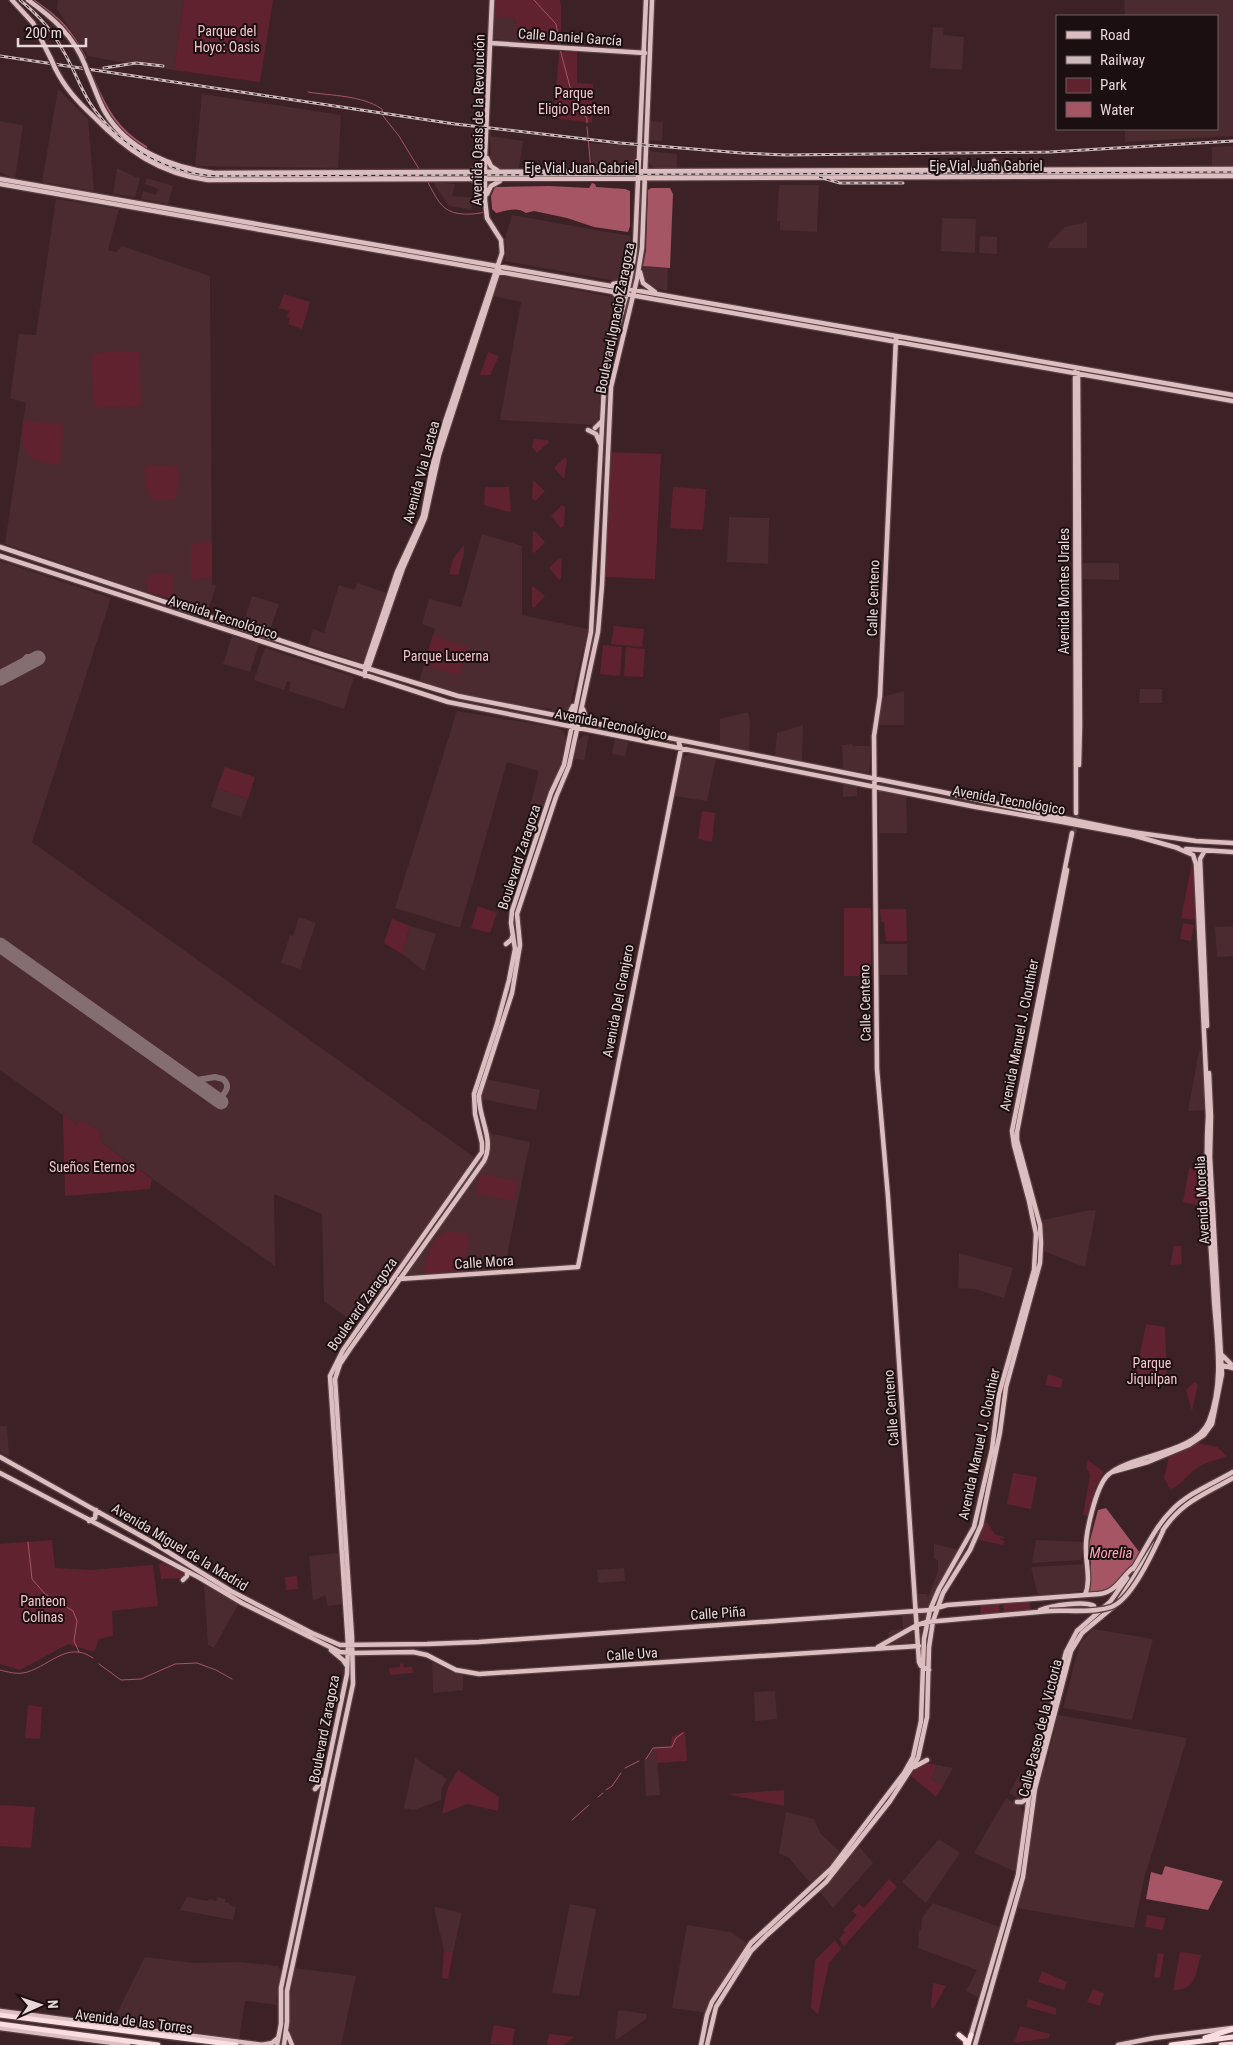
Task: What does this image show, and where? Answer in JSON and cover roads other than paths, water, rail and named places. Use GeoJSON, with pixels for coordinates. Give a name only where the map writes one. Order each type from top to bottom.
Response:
{"type":"FeatureCollection","features":[{"type":"Feature","properties":{"kind":"highway","name":"Avenida de las Torres"},"geometry":{"type":"LineString","coordinates":[[0,2013],[8,2016],[236,2045]]}},
{"type":"Feature","properties":{"kind":"highway"},"geometry":{"type":"LineString","coordinates":[[1,2026],[9,2022],[8,2016]]}},
{"type":"Feature","properties":{"kind":"highway"},"geometry":{"type":"LineString","coordinates":[[27,2028],[26,2022],[32,2019]]}},
{"type":"Feature","properties":{"kind":"highway","name":"Avenida de las Torres"},"geometry":{"type":"LineString","coordinates":[[1,2026],[156,2045]]}},
{"type":"Feature","properties":{"kind":"highway"},"geometry":{"type":"LineString","coordinates":[[1195,2042],[1233,2028]]}},
{"type":"Feature","properties":{"kind":"highway"},"geometry":{"type":"LineString","coordinates":[[959,2035],[965,2040],[967,2045]]}},
{"type":"Feature","properties":{"kind":"highway"},"geometry":{"type":"LineString","coordinates":[[967,2045],[971,2035]]}},
{"type":"Feature","properties":{"kind":"highway"},"geometry":{"type":"LineString","coordinates":[[1170,2045],[1233,2037]]}},
{"type":"Feature","properties":{"kind":"highway"},"geometry":{"type":"LineString","coordinates":[[1221,2045],[1233,2044]]}},
{"type":"Feature","properties":{"kind":"main road","name":"Eje Vial Juan Gabriel"},"geometry":{"type":"LineString","coordinates":[[12,0],[33,23],[69,92],[115,139],[142,158],[180,174],[217,181],[1233,176]]}},
{"type":"Feature","properties":{"kind":"main road","name":"Eje Vial Juan Gabriel"},"geometry":{"type":"LineString","coordinates":[[28,0],[53,18],[65,30],[77,47],[105,112],[122,134],[147,151],[182,167],[214,173],[1233,169]]}},
{"type":"Feature","properties":{"kind":"main road","name":"Avenida Oasis de la Revolución"},"geometry":{"type":"LineString","coordinates":[[492,0],[485,156],[486,209],[502,244],[498,270]]}},
{"type":"Feature","properties":{"kind":"main road","name":"Boulevard Ignacio Zaragoza"},"geometry":{"type":"LineString","coordinates":[[575,728],[583,705],[600,613],[611,387],[629,316],[642,248],[646,160],[646,0]]}},
{"type":"Feature","properties":{"kind":"main road","name":"Boulevard Ignacio Zaragoza"},"geometry":{"type":"LineString","coordinates":[[575,728],[573,720],[592,620],[605,376],[627,292],[635,247],[641,123],[652,0]]}},
{"type":"Feature","properties":{"kind":"main road","name":"Calle Daniel García"},"geometry":{"type":"LineString","coordinates":[[490,43],[646,53]]}},
{"type":"Feature","properties":{"kind":"main road"},"geometry":{"type":"LineString","coordinates":[[641,123],[643,135],[646,138]]}},
{"type":"Feature","properties":{"kind":"main road"},"geometry":{"type":"LineString","coordinates":[[640,150],[642,149],[646,152]]}},
{"type":"Feature","properties":{"kind":"main road"},"geometry":{"type":"LineString","coordinates":[[485,156],[491,166],[504,172]]}},
{"type":"Feature","properties":{"kind":"main road"},"geometry":{"type":"LineString","coordinates":[[467,172],[479,168],[485,156]]}},
{"type":"Feature","properties":{"kind":"main road"},"geometry":{"type":"LineString","coordinates":[[624,171],[633,166],[639,157]]}},
{"type":"Feature","properties":{"kind":"main road"},"geometry":{"type":"LineString","coordinates":[[646,160],[651,168],[659,171]]}},
{"type":"Feature","properties":{"kind":"main road"},"geometry":{"type":"LineString","coordinates":[[984,170],[994,162],[1002,169]]}},
{"type":"Feature","properties":{"kind":"main road"},"geometry":{"type":"LineString","coordinates":[[0,179],[612,292],[660,295],[896,340]]}},
{"type":"Feature","properties":{"kind":"main road"},"geometry":{"type":"LineString","coordinates":[[644,192],[648,184],[655,179]]}},
{"type":"Feature","properties":{"kind":"main road"},"geometry":{"type":"LineString","coordinates":[[468,180],[476,182],[486,191]]}},
{"type":"Feature","properties":{"kind":"main road"},"geometry":{"type":"LineString","coordinates":[[486,200],[491,186],[504,180]]}},
{"type":"Feature","properties":{"kind":"main road"},"geometry":{"type":"LineString","coordinates":[[624,180],[634,185],[637,193]]}},
{"type":"Feature","properties":{"kind":"main road"},"geometry":{"type":"LineString","coordinates":[[0,184],[84,196]]}},
{"type":"Feature","properties":{"kind":"main road"},"geometry":{"type":"LineString","coordinates":[[639,266],[644,283],[660,295]]}},
{"type":"Feature","properties":{"kind":"main road"},"geometry":{"type":"LineString","coordinates":[[608,285],[623,282],[632,269]]}},
{"type":"Feature","properties":{"kind":"main road"},"geometry":{"type":"LineString","coordinates":[[498,270],[593,282],[627,292]]}},
{"type":"Feature","properties":{"kind":"main road","name":"Avenida Via Lactea"},"geometry":{"type":"LineString","coordinates":[[365,676],[397,572],[422,516],[438,447],[498,270]]}},
{"type":"Feature","properties":{"kind":"main road"},"geometry":{"type":"LineString","coordinates":[[590,288],[593,282]]}},
{"type":"Feature","properties":{"kind":"main road"},"geometry":{"type":"LineString","coordinates":[[612,292],[621,302],[621,313]]}},
{"type":"Feature","properties":{"kind":"main road"},"geometry":{"type":"LineString","coordinates":[[634,293],[659,300],[1077,371],[1233,395]]}},
{"type":"Feature","properties":{"kind":"main road"},"geometry":{"type":"LineString","coordinates":[[659,300],[660,295]]}},
{"type":"Feature","properties":{"kind":"main road"},"geometry":{"type":"LineString","coordinates":[[629,316],[634,303],[644,297]]}},
{"type":"Feature","properties":{"kind":"main road","name":"Calle Centeno"},"geometry":{"type":"LineString","coordinates":[[896,340],[880,696],[874,736],[877,1055],[919,1664],[923,1667]]}},
{"type":"Feature","properties":{"kind":"main road"},"geometry":{"type":"LineString","coordinates":[[1077,371],[1233,401]]}},
{"type":"Feature","properties":{"kind":"main road","name":"Avenida Montes Urales"},"geometry":{"type":"LineString","coordinates":[[1077,371],[1077,813]]}},
{"type":"Feature","properties":{"kind":"main road"},"geometry":{"type":"LineString","coordinates":[[595,428],[602,419]]}},
{"type":"Feature","properties":{"kind":"main road"},"geometry":{"type":"LineString","coordinates":[[588,430],[597,435],[601,446]]}},
{"type":"Feature","properties":{"kind":"main road","name":"Avenida Tecnológico"},"geometry":{"type":"LineString","coordinates":[[0,547],[442,692],[503,706],[942,792],[1022,812],[1132,834],[1192,841],[1233,843]]}},
{"type":"Feature","properties":{"kind":"main road","name":"Avenida Tecnológico"},"geometry":{"type":"LineString","coordinates":[[0,556],[448,702],[510,716],[590,730],[874,787],[1022,812]]}},
{"type":"Feature","properties":{"kind":"main road"},"geometry":{"type":"LineString","coordinates":[[554,716],[568,715],[576,704]]}},
{"type":"Feature","properties":{"kind":"main road"},"geometry":{"type":"LineString","coordinates":[[583,705],[587,719],[601,725]]}},
{"type":"Feature","properties":{"kind":"main road"},"geometry":{"type":"LineString","coordinates":[[491,712],[501,711],[503,706]]}},
{"type":"Feature","properties":{"kind":"main road"},"geometry":{"type":"LineString","coordinates":[[510,716],[508,712],[513,708]]}},
{"type":"Feature","properties":{"kind":"main road"},"geometry":{"type":"LineString","coordinates":[[557,724],[566,731],[571,746]]}},
{"type":"Feature","properties":{"kind":"main road","name":"Boulevard Zaragoza"},"geometry":{"type":"LineString","coordinates":[[350,1646],[352,1637],[335,1379],[340,1364],[350,1349],[484,1161],[487,1154],[488,1141],[479,1095],[512,992],[520,945],[517,914],[556,797],[569,766],[575,728]]}},
{"type":"Feature","properties":{"kind":"main road"},"geometry":{"type":"LineString","coordinates":[[571,746],[579,735],[590,730]]}},
{"type":"Feature","properties":{"kind":"main road"},"geometry":{"type":"LineString","coordinates":[[623,737],[624,730]]}},
{"type":"Feature","properties":{"kind":"main road"},"geometry":{"type":"LineString","coordinates":[[632,739],[631,736],[634,732]]}},
{"type":"Feature","properties":{"kind":"main road"},"geometry":{"type":"LineString","coordinates":[[678,740],[681,749]]}},
{"type":"Feature","properties":{"kind":"main road","name":"Boulevard Zaragoza"},"geometry":{"type":"LineString","coordinates":[[277,2045],[281,2024],[281,1988],[346,1684],[350,1653],[330,1376],[343,1350],[482,1152],[482,1143],[474,1109],[474,1094],[505,996],[515,949],[511,924],[512,911],[551,793],[571,746]]}},
{"type":"Feature","properties":{"kind":"main road","name":"Avenida Del Granjero"},"geometry":{"type":"LineString","coordinates":[[578,1267],[681,749]]}},
{"type":"Feature","properties":{"kind":"main road"},"geometry":{"type":"LineString","coordinates":[[678,760],[683,754],[690,751]]}},
{"type":"Feature","properties":{"kind":"main road"},"geometry":{"type":"LineString","coordinates":[[768,766],[772,763],[772,759]]}},
{"type":"Feature","properties":{"kind":"main road"},"geometry":{"type":"LineString","coordinates":[[780,768],[777,764],[782,761]]}},
{"type":"Feature","properties":{"kind":"main road"},"geometry":{"type":"LineString","coordinates":[[942,792],[942,800]]}},
{"type":"Feature","properties":{"kind":"main road","name":"Avenida Manuel J. Clouthier"},"geometry":{"type":"LineString","coordinates":[[707,2045],[717,2004],[751,1951],[766,1935],[826,1882],[899,1781],[913,1757],[921,1721],[923,1667],[930,1621],[933,1610],[939,1589],[974,1527],[992,1449],[999,1394],[1034,1270],[1036,1234],[1012,1131],[1073,833],[1017,1132],[1041,1233],[1039,1271],[1006,1387],[1000,1432],[981,1525],[974,1542],[933,1610]]}},
{"type":"Feature","properties":{"kind":"main road","name":"Avenida Tecnológico"},"geometry":{"type":"LineString","coordinates":[[1132,834],[1195,853]]}},
{"type":"Feature","properties":{"kind":"main road"},"geometry":{"type":"LineString","coordinates":[[1192,841],[1195,853],[1200,859],[1204,852]]}},
{"type":"Feature","properties":{"kind":"main road"},"geometry":{"type":"LineString","coordinates":[[1195,853],[1233,852]]}},
{"type":"Feature","properties":{"kind":"main road","name":"Avenida Morelia"},"geometry":{"type":"LineString","coordinates":[[1112,1472],[1114,1473],[1167,1454],[1189,1445],[1204,1435],[1212,1424],[1222,1374],[1210,1157],[1211,1112],[1195,853]]}},
{"type":"Feature","properties":{"kind":"main road","name":"Avenida Morelia"},"geometry":{"type":"LineString","coordinates":[[1084,1595],[1087,1589],[1088,1562],[1086,1550],[1097,1490],[1116,1468],[1168,1450],[1199,1435],[1209,1421],[1217,1383],[1218,1370],[1206,1155],[1208,1112],[1199,898],[1200,859]]}},
{"type":"Feature","properties":{"kind":"main road"},"geometry":{"type":"LineString","coordinates":[[506,944],[512,939],[513,934]]}},
{"type":"Feature","properties":{"kind":"main road","name":"Calle Mora"},"geometry":{"type":"LineString","coordinates":[[392,1279],[578,1267]]}},
{"type":"Feature","properties":{"kind":"main road"},"geometry":{"type":"LineString","coordinates":[[1221,1353],[1232,1366]]}},
{"type":"Feature","properties":{"kind":"main road"},"geometry":{"type":"LineString","coordinates":[[1221,1364],[1232,1366]]}},
{"type":"Feature","properties":{"kind":"main road"},"geometry":{"type":"LineString","coordinates":[[1222,1374],[1232,1366]]}},
{"type":"Feature","properties":{"kind":"main road","name":"Avenida Miguel de la Madrid"},"geometry":{"type":"LineString","coordinates":[[0,1457],[152,1542],[231,1591],[312,1633],[336,1644],[350,1646]]}},
{"type":"Feature","properties":{"kind":"main road","name":"Calle Paseo de la Victoria"},"geometry":{"type":"LineString","coordinates":[[971,2035],[1018,1875],[1029,1797],[1068,1644],[1077,1631],[1114,1598],[1149,1542],[1172,1510],[1193,1494],[1233,1472]]}},
{"type":"Feature","properties":{"kind":"main road","name":"Avenida Miguel de la Madrid"},"geometry":{"type":"LineString","coordinates":[[0,1474],[331,1648],[350,1653]]}},
{"type":"Feature","properties":{"kind":"main road","name":"Calle Paseo de la Victoria"},"geometry":{"type":"LineString","coordinates":[[975,2045],[1023,1877],[1030,1816],[1074,1643],[1082,1633],[1111,1609],[1122,1597],[1177,1512],[1189,1502],[1233,1478]]}},
{"type":"Feature","properties":{"kind":"main road"},"geometry":{"type":"LineString","coordinates":[[89,1521],[95,1518],[96,1510]]}},
{"type":"Feature","properties":{"kind":"main road"},"geometry":{"type":"LineString","coordinates":[[875,1648],[917,1625],[930,1621],[1105,1608],[1121,1602],[1134,1584],[1163,1531]]}},
{"type":"Feature","properties":{"kind":"main road","name":"Calle Piña"},"geometry":{"type":"LineString","coordinates":[[350,1646],[427,1644],[933,1610],[947,1605],[1104,1594],[1112,1590],[1134,1567]]}},
{"type":"Feature","properties":{"kind":"main road"},"geometry":{"type":"LineString","coordinates":[[184,1580],[187,1577],[186,1572]]}},
{"type":"Feature","properties":{"kind":"main road"},"geometry":{"type":"LineString","coordinates":[[939,1589],[936,1599],[947,1605]]}},
{"type":"Feature","properties":{"kind":"main road"},"geometry":{"type":"LineString","coordinates":[[1034,1613],[1048,1608],[1089,1604],[1095,1608],[1091,1618]]}},
{"type":"Feature","properties":{"kind":"main road"},"geometry":{"type":"LineString","coordinates":[[331,1648],[337,1648],[336,1644],[344,1640],[347,1632]]}},
{"type":"Feature","properties":{"kind":"main road"},"geometry":{"type":"LineString","coordinates":[[352,1637],[363,1645]]}},
{"type":"Feature","properties":{"kind":"main road"},"geometry":{"type":"LineString","coordinates":[[889,1642],[892,1648]]}},
{"type":"Feature","properties":{"kind":"main road"},"geometry":{"type":"LineString","coordinates":[[427,1644],[429,1649],[427,1655]]}},
{"type":"Feature","properties":{"kind":"main road","name":"Avenida Manuel J. Clouthier"},"geometry":{"type":"LineString","coordinates":[[701,2045],[707,2015],[712,2002],[751,1943],[833,1870],[890,1801],[913,1768],[918,1758],[926,1725],[929,1670],[927,1647]]}},
{"type":"Feature","properties":{"kind":"main road","name":"Calle Uva"},"geometry":{"type":"LineString","coordinates":[[350,1653],[406,1651],[427,1655],[456,1670],[479,1674],[875,1648],[927,1647]]}},
{"type":"Feature","properties":{"kind":"main road"},"geometry":{"type":"LineString","coordinates":[[331,1648],[344,1661],[347,1667]]}},
{"type":"Feature","properties":{"kind":"main road","name":"Boulevard Zaragoza"},"geometry":{"type":"LineString","coordinates":[[284,2045],[287,1991],[353,1690],[353,1664],[350,1653]]}},
{"type":"Feature","properties":{"kind":"main road"},"geometry":{"type":"LineString","coordinates":[[353,1664],[359,1656],[367,1653]]}},
{"type":"Feature","properties":{"kind":"main road"},"geometry":{"type":"LineString","coordinates":[[923,1667],[929,1670]]}},
{"type":"Feature","properties":{"kind":"main road"},"geometry":{"type":"LineString","coordinates":[[1054,1699],[1054,1717]]}},
{"type":"Feature","properties":{"kind":"main road"},"geometry":{"type":"LineString","coordinates":[[1041,1747],[1039,1763],[1041,1767]]}},
{"type":"Feature","properties":{"kind":"main road"},"geometry":{"type":"LineString","coordinates":[[913,1768],[927,1760]]}},
{"type":"Feature","properties":{"kind":"main road"},"geometry":{"type":"LineString","coordinates":[[316,1778],[325,1778]]}},
{"type":"Feature","properties":{"kind":"main road"},"geometry":{"type":"LineString","coordinates":[[315,1789],[325,1778]]}},
{"type":"Feature","properties":{"kind":"main road"},"geometry":{"type":"LineString","coordinates":[[1017,1802],[1022,1802],[1029,1797]]}},
{"type":"Feature","properties":{"kind":"main road","name":"Avenida de las Torres"},"geometry":{"type":"LineString","coordinates":[[0,2013],[114,2025],[262,2045]]}},
{"type":"Feature","properties":{"kind":"main road","name":"Avenida de las Torres"},"geometry":{"type":"LineString","coordinates":[[1,2026],[70,2038],[128,2045]]}},
{"type":"Feature","properties":{"kind":"main road"},"geometry":{"type":"LineString","coordinates":[[1118,2045],[1154,2038],[1233,2028]]}},
{"type":"Feature","properties":{"kind":"main road"},"geometry":{"type":"LineString","coordinates":[[286,2030],[292,2045]]}},
{"type":"Feature","properties":{"kind":"main road"},"geometry":{"type":"LineString","coordinates":[[262,2045],[272,2044],[279,2037]]}},
{"type":"Feature","properties":{"kind":"water"},"geometry":{"type":"Polygon","coordinates":[[[592,183],[596,187],[630,191],[630,226],[628,232],[594,227],[567,218],[534,211],[526,213],[515,209],[496,213],[492,209],[491,196],[495,187],[549,186],[589,188],[592,183]]]}},
{"type":"Feature","properties":{"kind":"water"},"geometry":{"type":"Polygon","coordinates":[[[651,188],[670,188],[673,194],[670,268],[643,266],[646,250],[648,190],[651,188]]]}},
{"type":"Feature","properties":{"kind":"water","name":"Morelia"},"geometry":{"type":"Polygon","coordinates":[[[1106,1508],[1140,1553],[1132,1567],[1129,1567],[1112,1588],[1089,1593],[1091,1563],[1088,1548],[1098,1510],[1106,1508]]]}},
{"type":"Feature","properties":{"kind":"water"},"geometry":{"type":"Polygon","coordinates":[[[1165,1866],[1223,1881],[1208,1910],[1146,1899],[1151,1872],[1162,1875],[1165,1866]]]}},
{"type":"Feature","properties":{"kind":"waterway"},"geometry":{"type":"LineString","coordinates":[[33,0],[64,25],[75,39],[85,58]]}},
{"type":"Feature","properties":{"kind":"waterway"},"geometry":{"type":"LineString","coordinates":[[534,0],[556,24],[560,45]]}},
{"type":"Feature","properties":{"kind":"waterway"},"geometry":{"type":"LineString","coordinates":[[560,49],[570,87],[587,119],[587,123]]}},
{"type":"Feature","properties":{"kind":"waterway"},"geometry":{"type":"LineString","coordinates":[[93,79],[113,118],[127,133],[146,147]]}},
{"type":"Feature","properties":{"kind":"waterway"},"geometry":{"type":"LineString","coordinates":[[308,92],[365,101],[382,109],[383,116],[399,136],[419,169]]}},
{"type":"Feature","properties":{"kind":"waterway"},"geometry":{"type":"LineString","coordinates":[[587,127],[591,169]]}},
{"type":"Feature","properties":{"kind":"waterway"},"geometry":{"type":"LineString","coordinates":[[427,181],[440,202],[449,211],[464,214],[485,212]]}},
{"type":"Feature","properties":{"kind":"waterway"},"geometry":{"type":"LineString","coordinates":[[28,1542],[32,1579],[45,1594],[73,1611],[77,1621],[74,1641],[79,1652]]}},
{"type":"Feature","properties":{"kind":"waterway"},"geometry":{"type":"LineString","coordinates":[[0,1670],[23,1673],[66,1653],[84,1653],[93,1658]]}},
{"type":"Feature","properties":{"kind":"waterway"},"geometry":{"type":"LineString","coordinates":[[99,1664],[121,1680],[141,1679],[175,1664],[197,1663],[216,1670],[232,1679]]}},
{"type":"Feature","properties":{"kind":"waterway"},"geometry":{"type":"LineString","coordinates":[[646,1759],[653,1748],[672,1747],[676,1738],[683,1733]]}},
{"type":"Feature","properties":{"kind":"waterway"},"geometry":{"type":"LineString","coordinates":[[625,1768],[639,1761]]}},
{"type":"Feature","properties":{"kind":"waterway"},"geometry":{"type":"LineString","coordinates":[[606,1790],[612,1786],[621,1773]]}},
{"type":"Feature","properties":{"kind":"waterway"},"geometry":{"type":"LineString","coordinates":[[598,1797],[603,1793]]}},
{"type":"Feature","properties":{"kind":"waterway"},"geometry":{"type":"LineString","coordinates":[[572,1820],[589,1805]]}},
{"type":"Feature","properties":{"kind":"tunnel"},"geometry":{"type":"LineString","coordinates":[[1074,833],[1078,813]]}},
{"type":"Feature","properties":{"kind":"railway"},"geometry":{"type":"LineString","coordinates":[[20,0],[49,28],[90,103],[115,132],[145,155],[180,170],[199,174],[218,176],[1233,172]]}},
{"type":"Feature","properties":{"kind":"railway"},"geometry":{"type":"LineString","coordinates":[[0,56],[455,124],[620,143],[742,153],[786,155],[1050,152],[1233,141]]}},
{"type":"Feature","properties":{"kind":"railway"},"geometry":{"type":"LineString","coordinates":[[104,68],[136,63],[163,66]]}},
{"type":"Feature","properties":{"kind":"railway"},"geometry":{"type":"LineString","coordinates":[[819,177],[840,183],[903,183]]}},
{"type":"Feature","properties":{"kind":"park label","name":"Parque del Hoyo: Oasis"},"geometry":{"type":"Point","coordinates":[227,40]}},
{"type":"Feature","properties":{"kind":"park label","name":"Parque Eligio Pasten"},"geometry":{"type":"Point","coordinates":[574,102]}},
{"type":"Feature","properties":{"kind":"park label","name":"Parque Lucerna"},"geometry":{"type":"Point","coordinates":[446,656]}},
{"type":"Feature","properties":{"kind":"park label","name":"Sueños Eternos"},"geometry":{"type":"Point","coordinates":[92,1167]}},
{"type":"Feature","properties":{"kind":"park label","name":"Parque Jiquilpan"},"geometry":{"type":"Point","coordinates":[1152,1372]}},
{"type":"Feature","properties":{"kind":"park label","name":"Panteon Colinas"},"geometry":{"type":"Point","coordinates":[43,1609]}}]}
